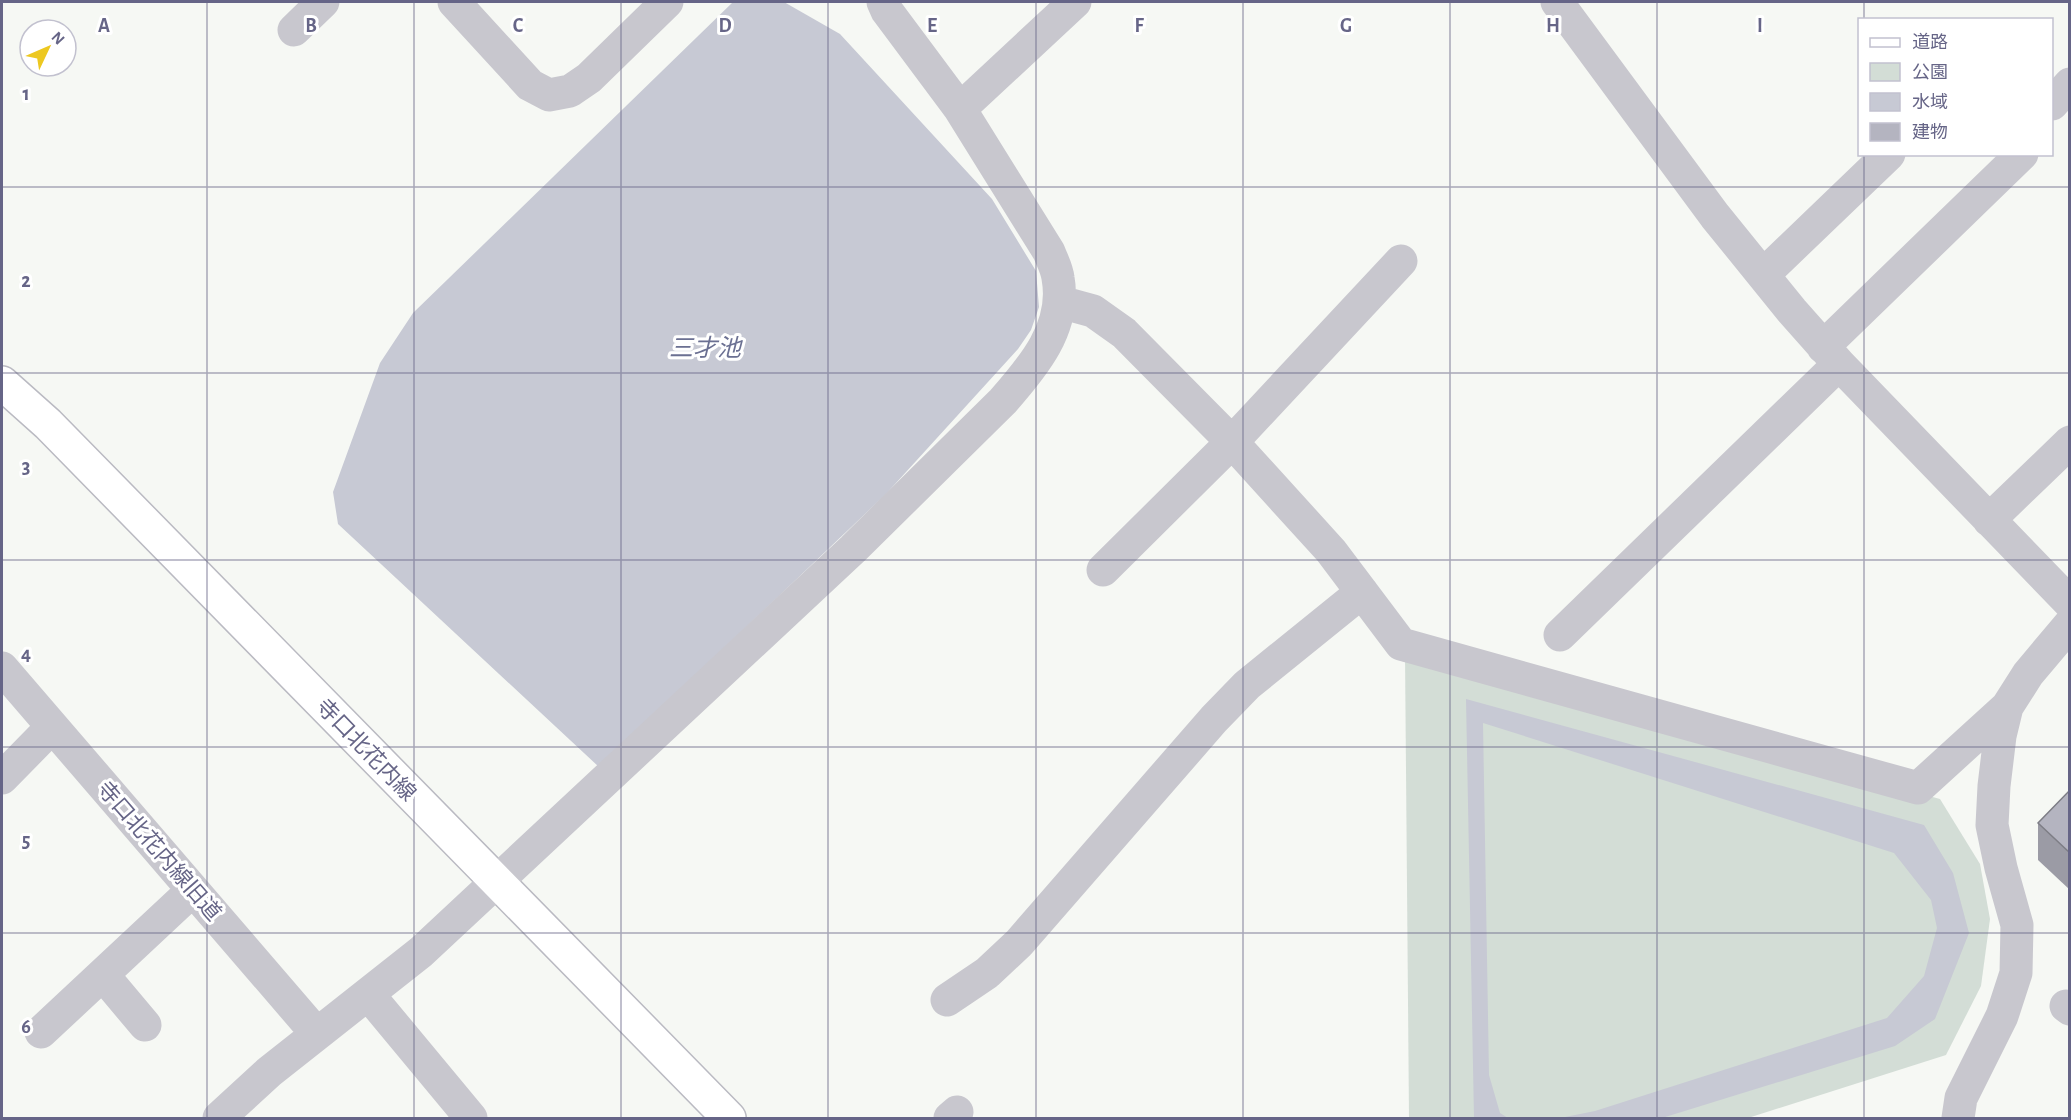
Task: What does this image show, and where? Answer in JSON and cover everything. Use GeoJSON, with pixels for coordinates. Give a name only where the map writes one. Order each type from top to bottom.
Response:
{"type":"FeatureCollection","features":[{"type":"Feature","properties":{"kind":"main road","name":"寺口北花内線"},"geometry":{"type":"LineString","coordinates":[[2,383],[48,424],[729,1119]]}},
{"type":"Feature","properties":{"kind":"street"},"geometry":{"type":"LineString","coordinates":[[294,30],[323,2]]}},
{"type":"Feature","properties":{"kind":"street"},"geometry":{"type":"LineString","coordinates":[[454,2],[530,85],[549,95],[570,91],[589,78],[667,2]]}},
{"type":"Feature","properties":{"kind":"street"},"geometry":{"type":"LineString","coordinates":[[219,1119],[269,1072],[421,951],[853,549],[1003,401],[1026,375],[1044,348],[1055,326],[1060,302],[1058,278],[1049,252],[960,109],[887,11],[883,2]]}},
{"type":"Feature","properties":{"kind":"street"},"geometry":{"type":"LineString","coordinates":[[960,109],[1075,2]]}},
{"type":"Feature","properties":{"kind":"street"},"geometry":{"type":"LineString","coordinates":[[1557,2],[1715,216],[1831,355],[2070,603]]}},
{"type":"Feature","properties":{"kind":"street"},"geometry":{"type":"LineString","coordinates":[[2053,103],[2070,84]]}},
{"type":"Feature","properties":{"kind":"street"},"geometry":{"type":"LineString","coordinates":[[1763,275],[1887,156]]}},
{"type":"Feature","properties":{"kind":"street"},"geometry":{"type":"LineString","coordinates":[[1560,635],[2020,156]]}},
{"type":"Feature","properties":{"kind":"street"},"geometry":{"type":"LineString","coordinates":[[1103,570],[1232,442],[1401,261]]}},
{"type":"Feature","properties":{"kind":"street"},"geometry":{"type":"LineString","coordinates":[[1060,302],[1094,311],[1124,333],[1232,442],[1331,551],[1401,644],[1918,788],[2007,707],[2028,674],[2070,624]]}},
{"type":"Feature","properties":{"kind":"street"},"geometry":{"type":"LineString","coordinates":[[1989,520],[2070,442]]}},
{"type":"Feature","properties":{"kind":"street"},"geometry":{"type":"LineString","coordinates":[[947,1000],[987,973],[1019,943],[1247,685],[1362,592]]}},
{"type":"Feature","properties":{"kind":"street","name":"寺口北花内線旧道"},"geometry":{"type":"LineString","coordinates":[[2,668],[317,1034]]}},
{"type":"Feature","properties":{"kind":"street"},"geometry":{"type":"LineString","coordinates":[[1958,1119],[1961,1098],[2002,1016],[2016,973],[2017,925],[1992,825],[1998,746],[2007,707]]}},
{"type":"Feature","properties":{"kind":"street"},"geometry":{"type":"LineString","coordinates":[[2,778],[52,728]]}},
{"type":"Feature","properties":{"kind":"street"},"geometry":{"type":"LineString","coordinates":[[41,1032],[193,890]]}},
{"type":"Feature","properties":{"kind":"street"},"geometry":{"type":"LineString","coordinates":[[103,975],[145,1025]]}},
{"type":"Feature","properties":{"kind":"street"},"geometry":{"type":"LineString","coordinates":[[368,994],[471,1119]]}},
{"type":"Feature","properties":{"kind":"green space"},"geometry":{"type":"Polygon","coordinates":[[[1405,654],[1940,799],[1980,864],[1990,919],[1981,986],[1946,1055],[1748,1118],[1409,1118],[1405,654]]]}},
{"type":"Feature","properties":{"kind":"water","name":"三才池"},"geometry":{"type":"Polygon","coordinates":[[[733,2],[784,2],[840,34],[992,199],[1036,271],[1039,307],[1031,330],[1018,349],[886,494],[599,767],[338,524],[333,492],[380,363],[413,313],[733,2]]]}},
{"type":"Feature","properties":{"kind":"water"},"geometry":{"type":"Polygon","coordinates":[[[1466,699],[1924,825],[1953,873],[1969,933],[1935,1019],[1895,1046],[1662,1118],[1560,1118],[1595,1111],[1887,1018],[1924,976],[1937,928],[1931,900],[1894,853],[1483,723],[1489,1075],[1500,1113],[1508,1118],[1474,1118],[1466,699]]]}},
{"type":"Feature","properties":{"kind":"building"},"geometry":{"type":"Polygon","coordinates":[[[2070,790],[2070,853],[2038,823],[2070,790]]]}}]}
